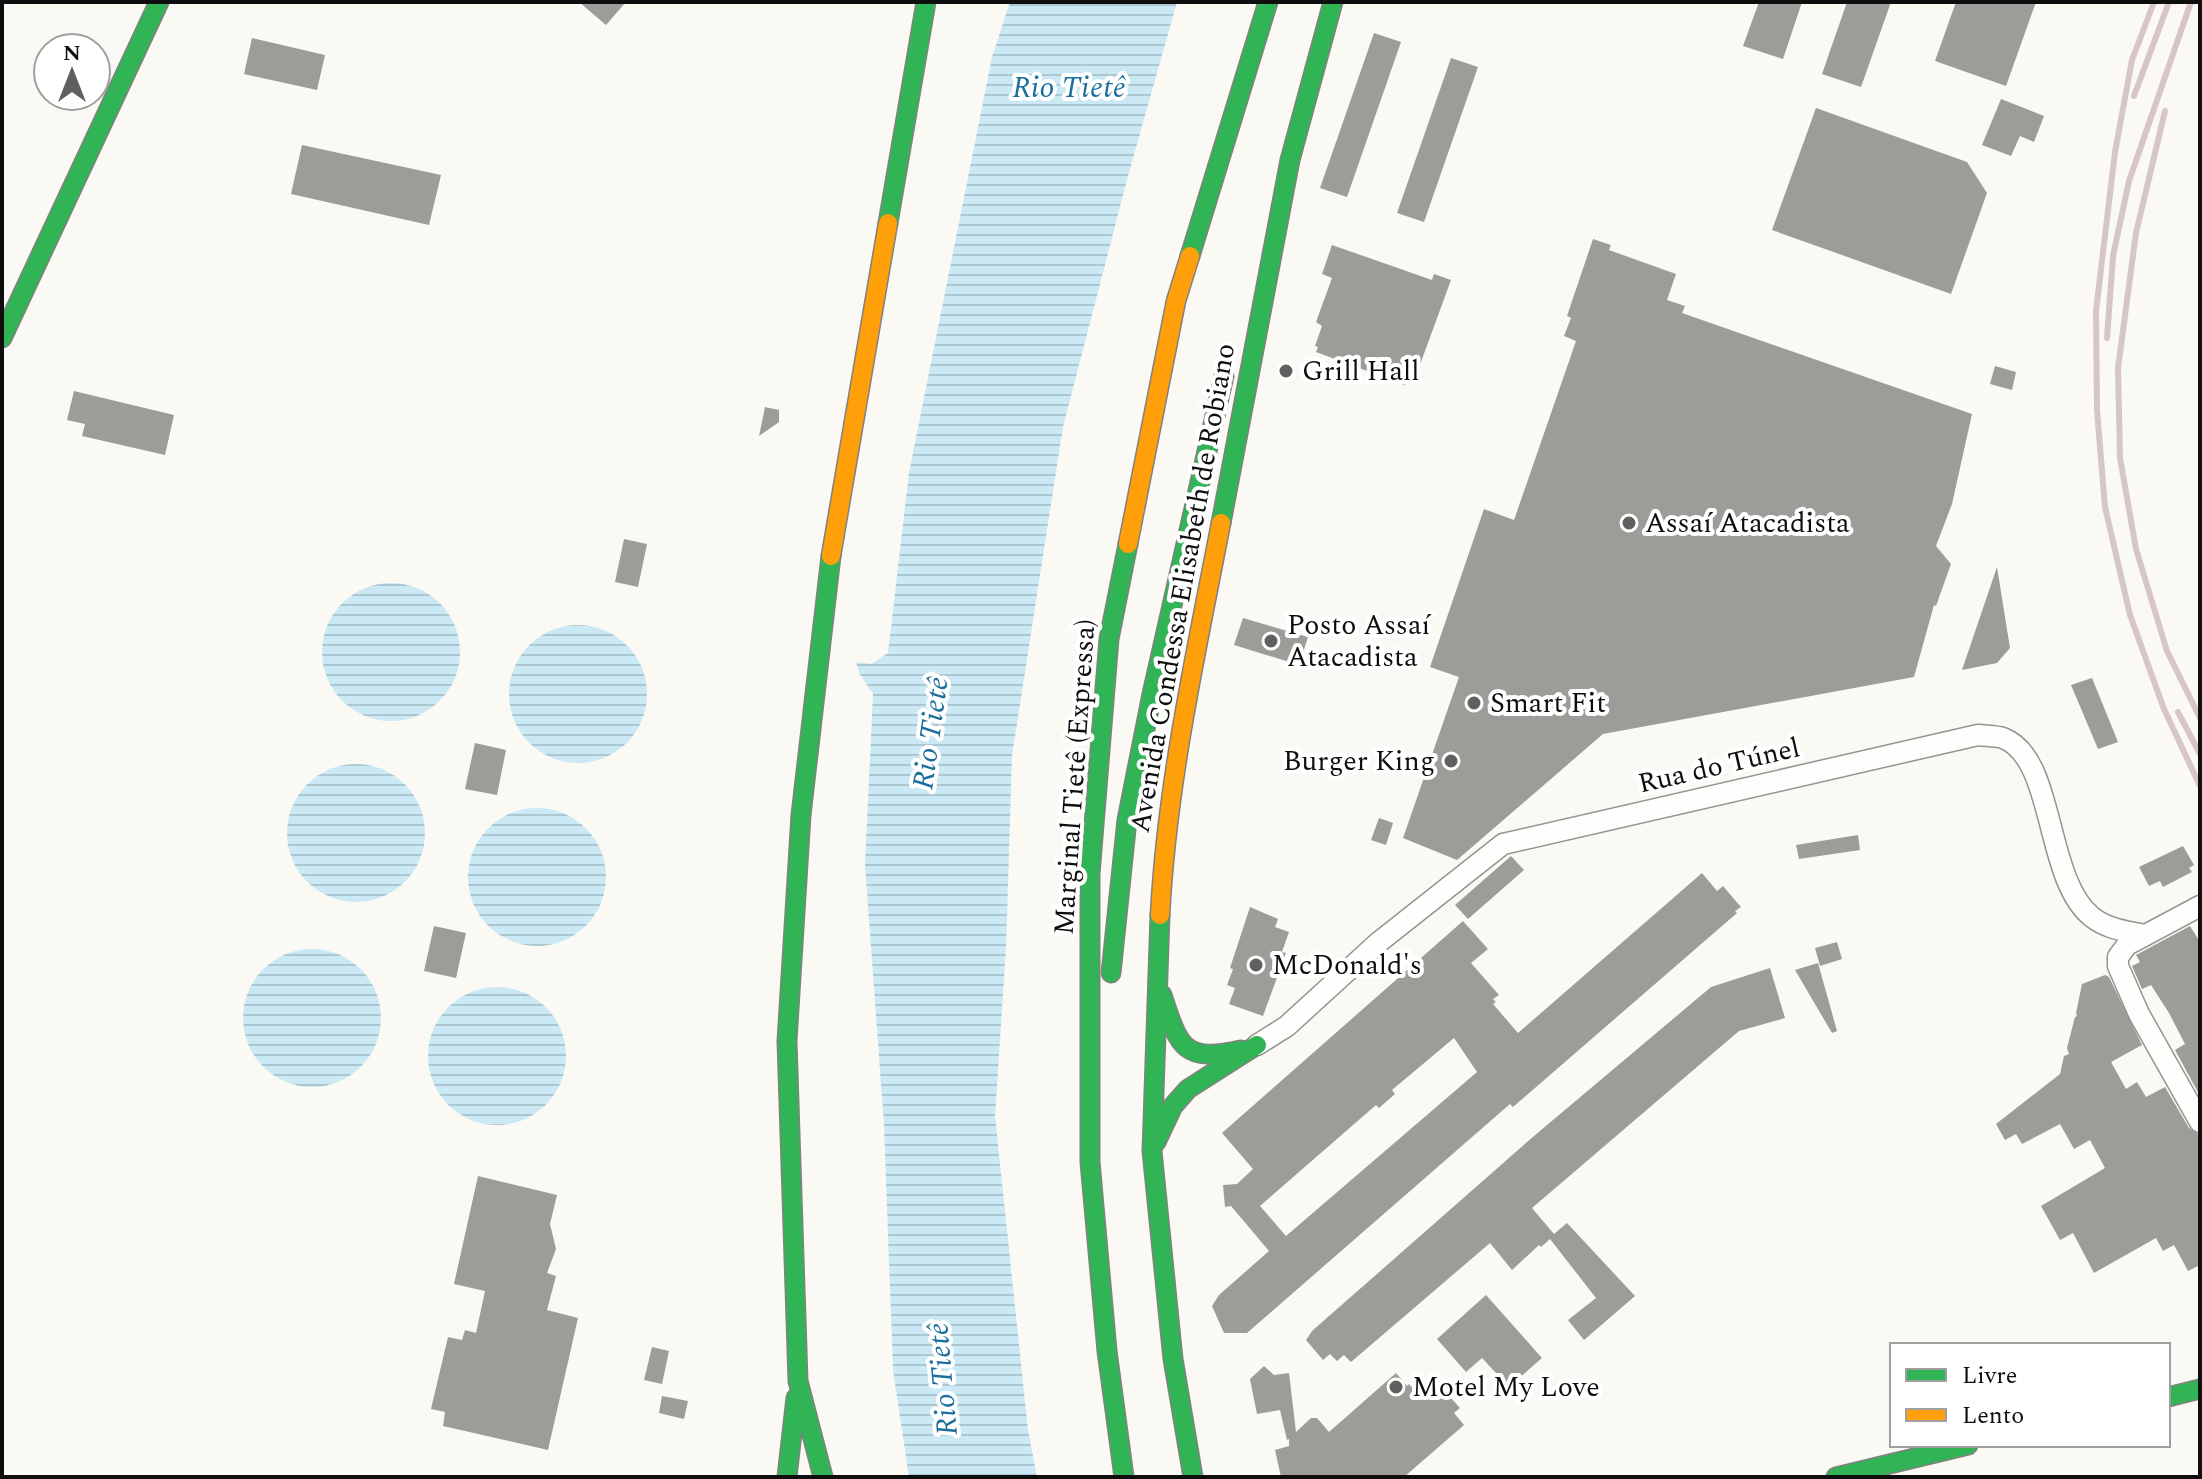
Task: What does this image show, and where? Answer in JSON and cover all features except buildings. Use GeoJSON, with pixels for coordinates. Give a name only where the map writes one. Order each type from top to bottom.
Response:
{"type":"FeatureCollection","features":[{"type":"Feature","properties":{"kind":"main road"},"geometry":{"type":"LineString","coordinates":[[2,338],[159,2]]}},
{"type":"Feature","properties":{"kind":"main road"},"geometry":{"type":"LineString","coordinates":[[787,1477],[798,1381],[787,1041],[801,815],[826,588],[926,2]]}},
{"type":"Feature","properties":{"kind":"main road","name":"Marginal Tietê (Expressa)"},"geometry":{"type":"LineString","coordinates":[[1124,1477],[1107,1351],[1090,1162],[1090,874],[1109,639],[1176,301],[1268,2]]}},
{"type":"Feature","properties":{"kind":"main road"},"geometry":{"type":"LineString","coordinates":[[1257,235],[1284,121],[1309,47],[1333,2]]}},
{"type":"Feature","properties":{"kind":"main road","name":"Avenida Condessa Elisabeth de Robiano"},"geometry":{"type":"LineString","coordinates":[[1193,1477],[1173,1359],[1152,1151],[1162,873],[1180,736],[1291,151],[1333,2]]}},
{"type":"Feature","properties":{"kind":"main road"},"geometry":{"type":"LineString","coordinates":[[1090,1162],[1127,820],[1152,694],[1229,354]]}},
{"type":"Feature","properties":{"kind":"main road"},"geometry":{"type":"LineString","coordinates":[[1156,977],[1176,1036],[1192,1053],[1216,1057],[1257,1045]]}},
{"type":"Feature","properties":{"kind":"main road"},"geometry":{"type":"LineString","coordinates":[[1152,1151],[1173,1106],[1188,1089],[1257,1045]]}},
{"type":"Feature","properties":{"kind":"main road"},"geometry":{"type":"LineString","coordinates":[[798,1381],[823,1477]]}},
{"type":"Feature","properties":{"kind":"main road"},"geometry":{"type":"LineString","coordinates":[[2170,1396],[2200,1389]]}},
{"type":"Feature","properties":{"kind":"main road"},"geometry":{"type":"LineString","coordinates":[[1836,1477],[1960,1447]]}},
{"type":"Feature","properties":{"kind":"street","name":"Rua do Túnel"},"geometry":{"type":"LineString","coordinates":[[1257,1045],[1287,1026],[1379,942],[1503,844],[1978,735],[2003,738],[2021,751],[2028,761],[2034,771],[2063,871],[2074,895],[2091,916],[2116,930],[2144,935]]}},
{"type":"Feature","properties":{"kind":"street"},"geometry":{"type":"LineString","coordinates":[[2200,906],[2121,950],[2118,966],[2139,1014],[2200,1122]]}},
{"type":"Feature","properties":{"kind":"water","name":"Rio Tietê"},"geometry":{"type":"Polygon","coordinates":[[[1010,2],[1177,2],[1063,427],[1012,756],[1006,949],[995,1116],[1028,1430],[1037,1477],[909,1477],[893,1370],[884,1125],[865,865],[873,694],[859,673],[856,662],[871,664],[888,653],[909,473],[992,57],[1010,2]]]}},
{"type":"Feature","properties":{"kind":"water"},"geometry":{"type":"Polygon","coordinates":[[[391,583],[417,588],[440,603],[455,626],[460,652],[455,678],[440,701],[417,716],[391,721],[365,716],[342,701],[327,678],[322,652],[327,626],[342,603],[365,588],[391,583]]]}},
{"type":"Feature","properties":{"kind":"water"},"geometry":{"type":"Polygon","coordinates":[[[578,625],[604,630],[627,645],[642,668],[647,694],[642,720],[627,743],[604,758],[578,763],[552,758],[529,743],[514,720],[509,694],[514,668],[529,645],[552,630],[578,625]]]}},
{"type":"Feature","properties":{"kind":"water"},"geometry":{"type":"Polygon","coordinates":[[[356,764],[382,769],[405,784],[420,807],[425,833],[420,859],[405,882],[382,897],[356,902],[330,897],[307,882],[292,859],[287,833],[292,807],[307,784],[330,769],[356,764]]]}},
{"type":"Feature","properties":{"kind":"water"},"geometry":{"type":"Polygon","coordinates":[[[537,808],[563,813],[586,828],[601,851],[606,877],[601,903],[586,926],[563,941],[537,946],[511,941],[488,926],[473,903],[468,877],[473,851],[488,828],[511,813],[537,808]]]}},
{"type":"Feature","properties":{"kind":"water"},"geometry":{"type":"Polygon","coordinates":[[[312,949],[338,954],[361,969],[376,992],[381,1018],[376,1044],[361,1067],[338,1082],[312,1087],[286,1082],[263,1067],[248,1044],[243,1018],[248,992],[263,969],[286,954],[312,949]]]}},
{"type":"Feature","properties":{"kind":"water"},"geometry":{"type":"Polygon","coordinates":[[[497,987],[523,992],[546,1007],[561,1030],[566,1056],[561,1082],[546,1105],[523,1120],[497,1125],[471,1120],[448,1105],[433,1082],[428,1056],[433,1030],[448,1007],[471,992],[497,987]]]}},
{"type":"Feature","properties":{"kind":"railway"},"geometry":{"type":"LineString","coordinates":[[2154,2],[2132,60],[2115,152],[2096,311],[2097,410],[2105,507],[2130,615],[2164,709],[2200,786]]}},
{"type":"Feature","properties":{"kind":"railway"},"geometry":{"type":"LineString","coordinates":[[2134,96],[2169,2]]}},
{"type":"Feature","properties":{"kind":"railway"},"geometry":{"type":"LineString","coordinates":[[2107,338],[2113,256],[2129,181],[2191,2]]}},
{"type":"Feature","properties":{"kind":"railway"},"geometry":{"type":"LineString","coordinates":[[2165,111],[2136,233],[2118,368],[2120,458],[2136,549],[2167,651],[2200,718]]}},
{"type":"Feature","properties":{"kind":"railway"},"geometry":{"type":"LineString","coordinates":[[2178,712],[2200,754]]}},
{"type":"Feature","properties":{"kind":"traffic: fast"},"geometry":{"type":"LineString","coordinates":[[2,338],[159,2]]}},
{"type":"Feature","properties":{"kind":"traffic: fast"},"geometry":{"type":"LineString","coordinates":[[888,223],[926,2]]}},
{"type":"Feature","properties":{"kind":"traffic: fast"},"geometry":{"type":"LineString","coordinates":[[1190,256],[1268,2]]}},
{"type":"Feature","properties":{"kind":"traffic: fast"},"geometry":{"type":"LineString","coordinates":[[1221,523],[1290,160],[1333,2]]}},
{"type":"Feature","properties":{"kind":"traffic: fast"},"geometry":{"type":"LineString","coordinates":[[1111,973],[1127,820],[1152,694],[1224,376]]}},
{"type":"Feature","properties":{"kind":"traffic: fast"},"geometry":{"type":"LineString","coordinates":[[1124,1477],[1107,1351],[1090,1162],[1090,874],[1109,639],[1128,544]]}},
{"type":"Feature","properties":{"kind":"traffic: fast"},"geometry":{"type":"LineString","coordinates":[[823,1477],[798,1381],[787,1041],[801,815],[831,556]]}},
{"type":"Feature","properties":{"kind":"traffic: fast"},"geometry":{"type":"LineString","coordinates":[[1160,915],[1152,1151],[1173,1359],[1193,1477]]}},
{"type":"Feature","properties":{"kind":"traffic: fast"},"geometry":{"type":"LineString","coordinates":[[1162,995],[1173,1027],[1186,1046],[1206,1054],[1241,1050]]}},
{"type":"Feature","properties":{"kind":"traffic: fast"},"geometry":{"type":"LineString","coordinates":[[1156,1142],[1173,1106],[1188,1089],[1257,1045]]}},
{"type":"Feature","properties":{"kind":"traffic: fast"},"geometry":{"type":"LineString","coordinates":[[2170,1396],[2200,1389]]}},
{"type":"Feature","properties":{"kind":"traffic: fast"},"geometry":{"type":"LineString","coordinates":[[787,1477],[796,1398]]}},
{"type":"Feature","properties":{"kind":"traffic: fast"},"geometry":{"type":"LineString","coordinates":[[1836,1477],[1960,1447]]}},
{"type":"Feature","properties":{"kind":"traffic: slow"},"geometry":{"type":"LineString","coordinates":[[831,556],[888,223]]}},
{"type":"Feature","properties":{"kind":"traffic: slow"},"geometry":{"type":"LineString","coordinates":[[1128,544],[1176,301],[1190,256]]}},
{"type":"Feature","properties":{"kind":"traffic: slow"},"geometry":{"type":"LineString","coordinates":[[1160,915],[1176,767],[1221,523]]}},
{"type":"Feature","properties":{"kind":"place","name":"Grill Hall"},"geometry":{"type":"Point","coordinates":[1286,371]}},
{"type":"Feature","properties":{"kind":"place","name":"Assaí Atacadista"},"geometry":{"type":"Point","coordinates":[1629,523]}},
{"type":"Feature","properties":{"kind":"place","name":"Posto Assaí Atacadista"},"geometry":{"type":"Point","coordinates":[1271,641]}},
{"type":"Feature","properties":{"kind":"place","name":"Smart Fit"},"geometry":{"type":"Point","coordinates":[1474,703]}},
{"type":"Feature","properties":{"kind":"place","name":"Burger King"},"geometry":{"type":"Point","coordinates":[1451,761]}},
{"type":"Feature","properties":{"kind":"place","name":"McDonald's"},"geometry":{"type":"Point","coordinates":[1256,965]}},
{"type":"Feature","properties":{"kind":"place","name":"Motel My Love"},"geometry":{"type":"Point","coordinates":[1396,1387]}}]}
